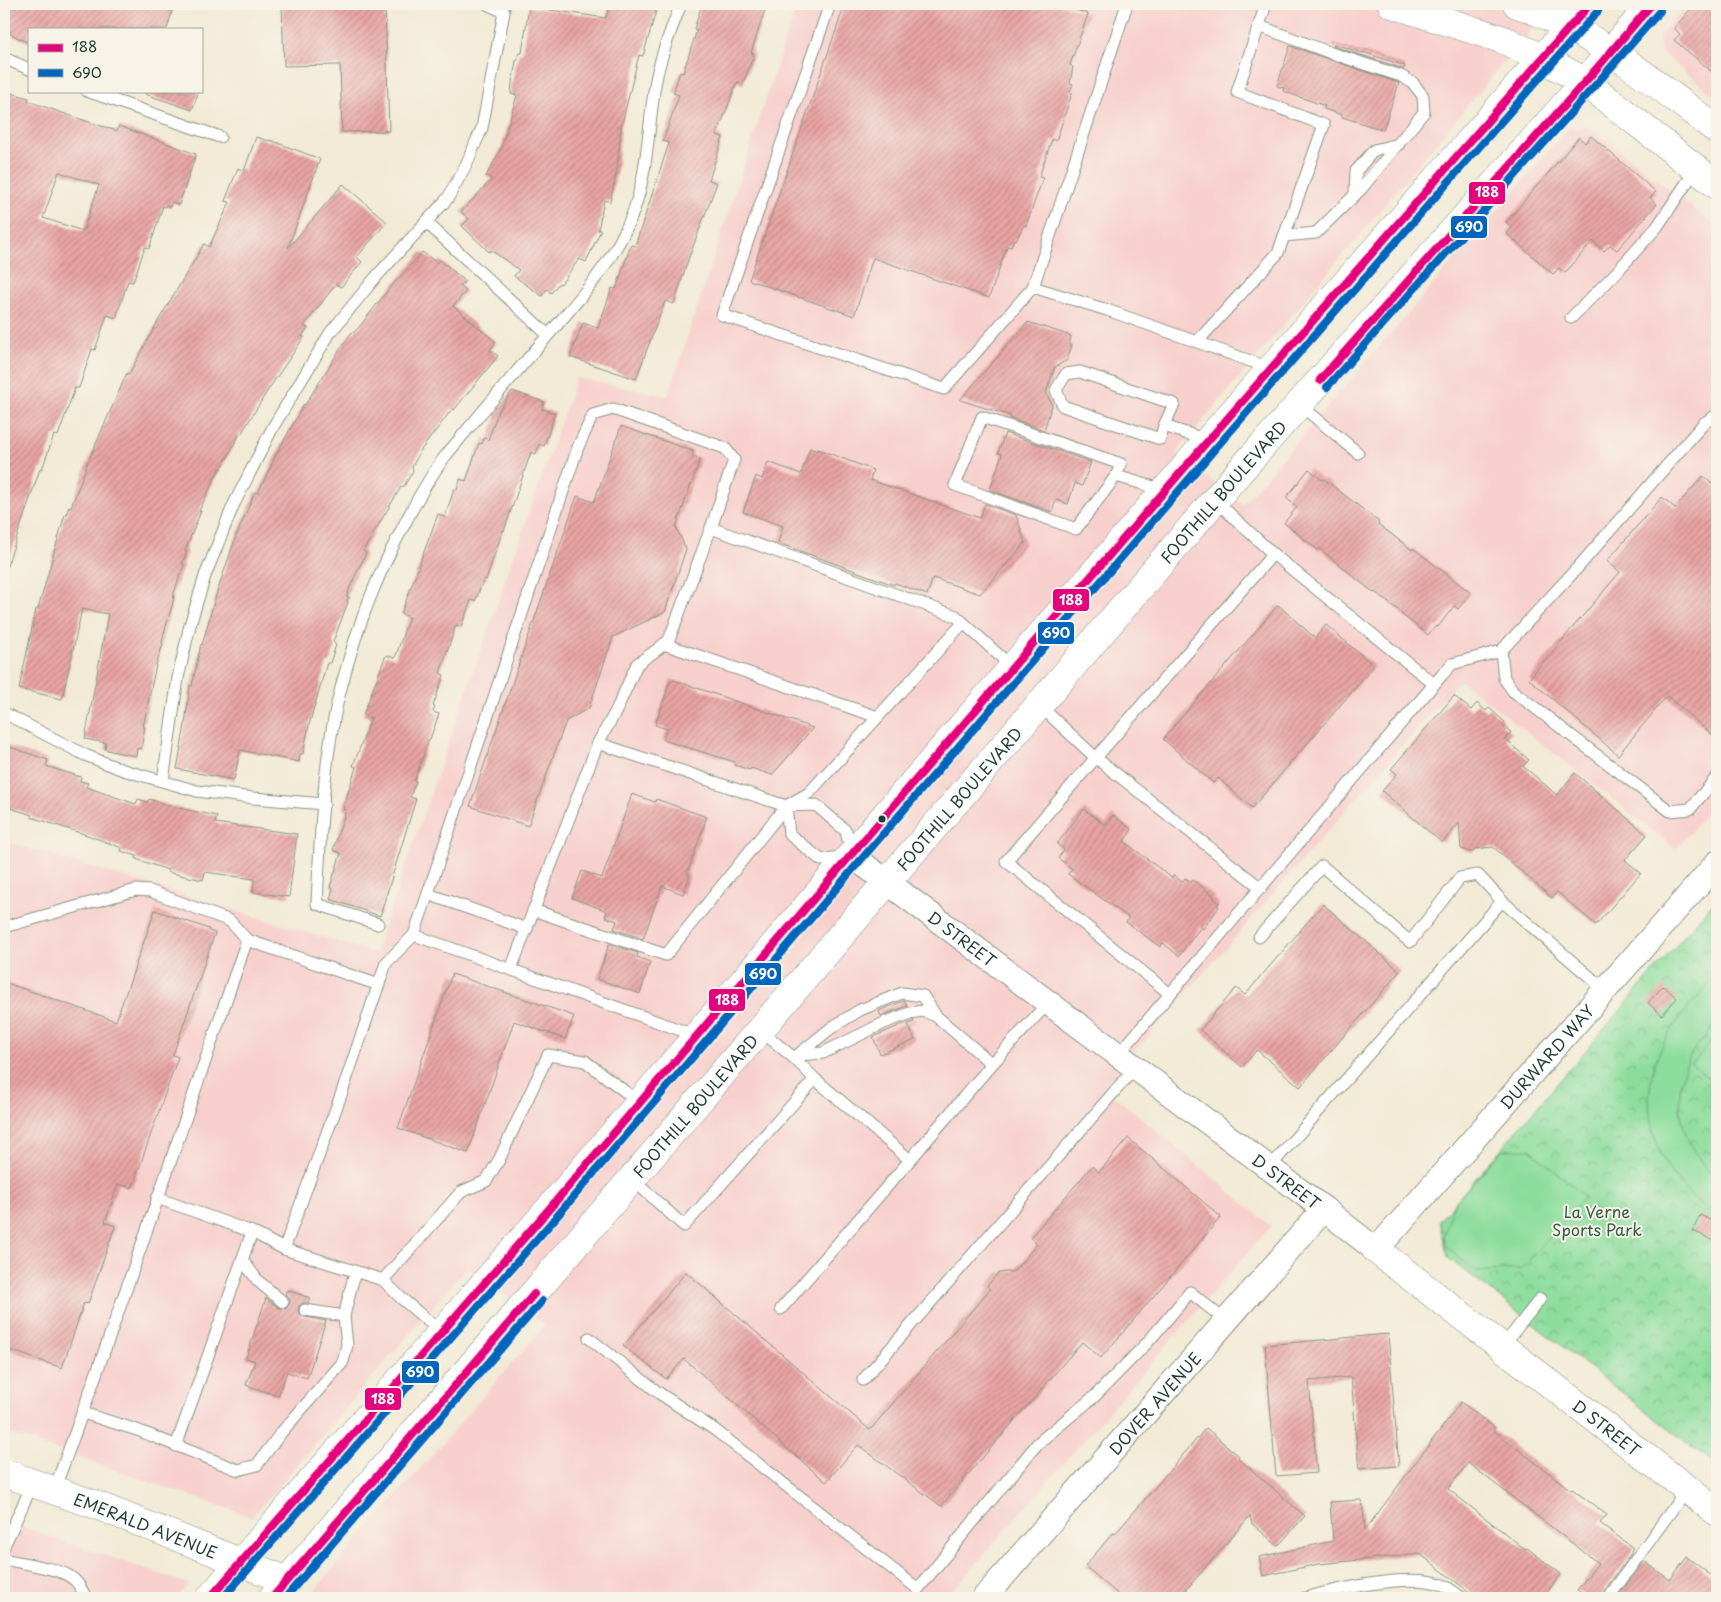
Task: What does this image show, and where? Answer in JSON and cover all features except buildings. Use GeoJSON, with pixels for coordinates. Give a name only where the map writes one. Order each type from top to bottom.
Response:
{"type":"FeatureCollection","features":[{"type":"Feature","properties":{"kind":"main road"},"geometry":{"type":"LineString","coordinates":[[1392,4],[1504,40],[1542,58],[1585,82],[1707,177]]}},
{"type":"Feature","properties":{"kind":"main road"},"geometry":{"type":"LineString","coordinates":[[1517,4],[1534,10],[1611,52],[1717,130]]}},
{"type":"Feature","properties":{"kind":"main road"},"geometry":{"type":"LineString","coordinates":[[210,1598],[640,1103],[851,854],[1208,441],[1590,4]]}},
{"type":"Feature","properties":{"kind":"main road","name":"FOOTHILL BOULEVARD"},"geometry":{"type":"LineString","coordinates":[[280,1590],[1215,500],[1652,4]]}},
{"type":"Feature","properties":{"kind":"main road","name":"D STREET"},"geometry":{"type":"LineString","coordinates":[[1376,1250],[1717,1512]]}},
{"type":"Feature","properties":{"kind":"main road","name":"EMERALD AVENUE"},"geometry":{"type":"LineString","coordinates":[[4,1473],[96,1505],[241,1562],[280,1590]]}},
{"type":"Feature","properties":{"kind":"street","name":"D STREET"},"geometry":{"type":"LineString","coordinates":[[851,854],[1376,1250]]}},
{"type":"Feature","properties":{"kind":"street","name":"DURWARD WAY"},"geometry":{"type":"LineString","coordinates":[[1376,1250],[1717,863]]}},
{"type":"Feature","properties":{"kind":"street","name":"DOVER AVENUE"},"geometry":{"type":"LineString","coordinates":[[984,1598],[1324,1209]]}},
{"type":"Feature","properties":{"kind":"lane"},"geometry":{"type":"LineString","coordinates":[[162,781],[178,678],[190,625],[205,576],[233,506],[273,427],[330,333],[375,278],[448,198],[466,165],[482,128],[504,12],[487,4]]}},
{"type":"Feature","properties":{"kind":"lane"},"geometry":{"type":"LineString","coordinates":[[378,924],[317,904],[330,750],[337,706],[347,667],[368,604],[389,552],[414,504],[445,457],[607,263],[626,231],[637,202],[646,163],[656,82],[680,4]]}},
{"type":"Feature","properties":{"kind":"lane"},"geometry":{"type":"LineString","coordinates":[[830,4],[722,316],[944,389],[1033,287],[1127,4]]}},
{"type":"Feature","properties":{"kind":"lane"},"geometry":{"type":"LineString","coordinates":[[1197,342],[1278,253],[1324,125],[1237,92],[1266,4]]}},
{"type":"Feature","properties":{"kind":"lane"},"geometry":{"type":"LineString","coordinates":[[1259,26],[1331,53],[1401,76],[1413,83],[1423,96],[1424,112],[1400,144],[1356,194],[1316,233],[1284,236]]}},
{"type":"Feature","properties":{"kind":"lane"},"geometry":{"type":"LineString","coordinates":[[4,58],[28,69]]}},
{"type":"Feature","properties":{"kind":"lane"},"geometry":{"type":"LineString","coordinates":[[89,92],[220,137]]}},
{"type":"Feature","properties":{"kind":"lane"},"geometry":{"type":"LineString","coordinates":[[1571,318],[1707,177]]}},
{"type":"Feature","properties":{"kind":"lane"},"geometry":{"type":"LineString","coordinates":[[426,222],[548,335]]}},
{"type":"Feature","properties":{"kind":"lane"},"geometry":{"type":"LineString","coordinates":[[1033,287],[1107,310],[1272,368]]}},
{"type":"Feature","properties":{"kind":"lane"},"geometry":{"type":"LineString","coordinates":[[1080,372],[1174,404],[1164,426],[1160,439],[1064,406],[1056,390],[1066,374],[1080,372]]}},
{"type":"Feature","properties":{"kind":"lane"},"geometry":{"type":"LineString","coordinates":[[1299,404],[1358,453]]}},
{"type":"Feature","properties":{"kind":"lane"},"geometry":{"type":"LineString","coordinates":[[284,1248],[335,1112],[386,963],[414,935],[578,447],[594,415],[613,409],[724,448],[734,460],[712,528],[669,640],[637,664],[616,711],[598,743],[511,969]]}},
{"type":"Feature","properties":{"kind":"lane"},"geometry":{"type":"LineString","coordinates":[[863,1380],[1127,1061],[1170,994],[1434,684],[1452,664],[1501,651],[1592,552],[1704,423],[1717,416]]}},
{"type":"Feature","properties":{"kind":"lane"},"geometry":{"type":"LineString","coordinates":[[982,417],[1121,464],[1116,476],[1076,529],[955,485],[982,417]]}},
{"type":"Feature","properties":{"kind":"lane"},"geometry":{"type":"LineString","coordinates":[[1164,426],[1208,441]]}},
{"type":"Feature","properties":{"kind":"lane"},"geometry":{"type":"LineString","coordinates":[[1116,476],[1166,490]]}},
{"type":"Feature","properties":{"kind":"lane"},"geometry":{"type":"LineString","coordinates":[[1215,500],[1273,554],[1434,684]]}},
{"type":"Feature","properties":{"kind":"lane"},"geometry":{"type":"LineString","coordinates":[[712,528],[956,616],[1012,668]]}},
{"type":"Feature","properties":{"kind":"lane"},"geometry":{"type":"LineString","coordinates":[[1170,994],[1006,862],[1273,554]]}},
{"type":"Feature","properties":{"kind":"lane"},"geometry":{"type":"LineString","coordinates":[[534,910],[666,955],[786,806],[809,793],[963,622]]}},
{"type":"Feature","properties":{"kind":"lane"},"geometry":{"type":"LineString","coordinates":[[664,644],[878,717]]}},
{"type":"Feature","properties":{"kind":"lane"},"geometry":{"type":"LineString","coordinates":[[1501,651],[1504,678],[1513,691],[1670,812],[1690,809],[1717,777]]}},
{"type":"Feature","properties":{"kind":"lane"},"geometry":{"type":"LineString","coordinates":[[1039,705],[1096,758],[1261,888]]}},
{"type":"Feature","properties":{"kind":"lane"},"geometry":{"type":"LineString","coordinates":[[4,713],[85,755],[123,770],[197,791],[324,804]]}},
{"type":"Feature","properties":{"kind":"lane"},"geometry":{"type":"LineString","coordinates":[[598,743],[786,806],[816,805],[846,831],[851,854],[821,860],[789,834],[786,806]]}},
{"type":"Feature","properties":{"kind":"lane"},"geometry":{"type":"LineString","coordinates":[[1259,937],[1322,866],[1410,942],[1460,878],[1478,875],[1502,901],[1605,990]]}},
{"type":"Feature","properties":{"kind":"lane"},"geometry":{"type":"LineString","coordinates":[[4,927],[136,890],[150,891],[230,921],[247,940],[379,985]]}},
{"type":"Feature","properties":{"kind":"lane"},"geometry":{"type":"LineString","coordinates":[[428,894],[526,928]]}},
{"type":"Feature","properties":{"kind":"lane"},"geometry":{"type":"LineString","coordinates":[[1269,1168],[1502,901]]}},
{"type":"Feature","properties":{"kind":"lane"},"geometry":{"type":"LineString","coordinates":[[414,935],[697,1036]]}},
{"type":"Feature","properties":{"kind":"lane"},"geometry":{"type":"LineString","coordinates":[[4,1546],[44,1486],[83,1413],[247,940]]}},
{"type":"Feature","properties":{"kind":"lane"},"geometry":{"type":"LineString","coordinates":[[796,1057],[831,1028],[853,1014],[902,993],[923,996],[936,1016],[992,1064]]}},
{"type":"Feature","properties":{"kind":"lane"},"geometry":{"type":"LineString","coordinates":[[781,1309],[992,1064],[1048,1003]]}},
{"type":"Feature","properties":{"kind":"lane"},"geometry":{"type":"LineString","coordinates":[[796,1057],[823,1053],[884,1023],[910,1013],[923,1011],[936,1016]]}},
{"type":"Feature","properties":{"kind":"lane"},"geometry":{"type":"LineString","coordinates":[[760,1030],[796,1057],[815,1079],[910,1160]]}},
{"type":"Feature","properties":{"kind":"lane"},"geometry":{"type":"LineString","coordinates":[[383,1280],[461,1192],[486,1181],[499,1160],[548,1055],[585,1061],[640,1103]]}},
{"type":"Feature","properties":{"kind":"lane"},"geometry":{"type":"LineString","coordinates":[[632,1179],[684,1226],[815,1079]]}},
{"type":"Feature","properties":{"kind":"lane"},"geometry":{"type":"LineString","coordinates":[[157,1198],[252,1232],[284,1248],[383,1280],[401,1298],[442,1332]]}},
{"type":"Feature","properties":{"kind":"lane"},"geometry":{"type":"LineString","coordinates":[[176,1446],[252,1232]]}},
{"type":"Feature","properties":{"kind":"lane"},"geometry":{"type":"LineString","coordinates":[[242,1259],[258,1281],[283,1302]]}},
{"type":"Feature","properties":{"kind":"lane"},"geometry":{"type":"LineString","coordinates":[[83,1413],[137,1430],[238,1470],[256,1465],[280,1434],[343,1362],[347,1345],[344,1316],[355,1272]]}},
{"type":"Feature","properties":{"kind":"lane"},"geometry":{"type":"LineString","coordinates":[[590,1338],[659,1393],[715,1430],[918,1589],[1038,1443],[1095,1396],[1148,1342],[1190,1292],[1226,1322]]}},
{"type":"Feature","properties":{"kind":"lane"},"geometry":{"type":"LineString","coordinates":[[1502,1347],[1540,1299]]}},
{"type":"Feature","properties":{"kind":"lane"},"geometry":{"type":"LineString","coordinates":[[306,1310],[344,1316]]}},
{"type":"Feature","properties":{"kind":"lane"},"geometry":{"type":"LineString","coordinates":[[1608,1598],[1687,1489]]}},
{"type":"Feature","properties":{"kind":"lane"},"geometry":{"type":"LineString","coordinates":[[4,1559],[70,1576],[81,1588],[86,1598]]}},
{"type":"Feature","properties":{"kind":"lane"},"geometry":{"type":"LineString","coordinates":[[1305,1598],[1335,1590],[1418,1580],[1444,1585],[1462,1598]]}},
{"type":"Feature","properties":{"kind":"shaded area"},"geometry":{"type":"Polygon","coordinates":[[[797,4],[1553,4],[1176,453],[1242,505],[1569,128],[1589,127],[1717,227],[1717,801],[1676,849],[1460,680],[1104,1087],[1271,1226],[946,1598],[308,1598],[545,1325],[467,1267],[252,1517],[4,1432],[4,841],[375,953],[576,378],[668,396],[797,4]]]}},
{"type":"Feature","properties":{"kind":"shaded area"},"geometry":{"type":"Polygon","coordinates":[[[1687,4],[1717,4],[1717,98],[1661,52],[1659,37],[1687,4]]]}},
{"type":"Feature","properties":{"kind":"shaded area"},"geometry":{"type":"Polygon","coordinates":[[[4,1521],[189,1584],[177,1598],[4,1598],[4,1521]]]}},
{"type":"Feature","properties":{"kind":"green space","name":"La Verne Sports Park"},"geometry":{"type":"Polygon","coordinates":[[[1717,898],[1717,1466],[1448,1258],[1439,1221],[1717,898]]]}},
{"type":"Feature","properties":{"kind":"green space"},"geometry":{"type":"Polygon","coordinates":[[[1717,975],[1718,1018],[1693,1051],[1685,1068],[1680,1102],[1682,1119],[1694,1152],[1717,1179],[1717,1215],[1695,1200],[1678,1181],[1664,1160],[1655,1137],[1650,1112],[1650,1087],[1656,1062],[1667,1037],[1684,1013],[1717,975]]]}},
{"type":"Feature","properties":{"kind":"green space"},"geometry":{"type":"Polygon","coordinates":[[[1717,1035],[1717,1086],[1692,1064],[1717,1035]]]}},
{"type":"Feature","properties":{"kind":"green space"},"geometry":{"type":"Polygon","coordinates":[[[1530,1149],[1585,1197],[1521,1269],[1475,1272],[1447,1247],[1444,1237],[1453,1205],[1502,1150],[1530,1149]]]}},
{"type":"Feature","properties":{"kind":"transit line","name":"188"},"geometry":{"type":"LineString","coordinates":[[210,1598],[550,1208],[1206,443],[1590,4]]}},
{"type":"Feature","properties":{"kind":"transit line","name":"188"},"geometry":{"type":"LineString","coordinates":[[1320,380],[1652,4]]}},
{"type":"Feature","properties":{"kind":"transit line","name":"690"},"geometry":{"type":"LineString","coordinates":[[223,1598],[558,1215],[1214,450],[1598,11]]}},
{"type":"Feature","properties":{"kind":"transit line","name":"690"},"geometry":{"type":"LineString","coordinates":[[1327,387],[1660,11]]}},
{"type":"Feature","properties":{"kind":"transit line","name":"188"},"geometry":{"type":"LineString","coordinates":[[272,1598],[534,1294]]}},
{"type":"Feature","properties":{"kind":"transit line","name":"690"},"geometry":{"type":"LineString","coordinates":[[285,1598],[542,1301]]}}]}
